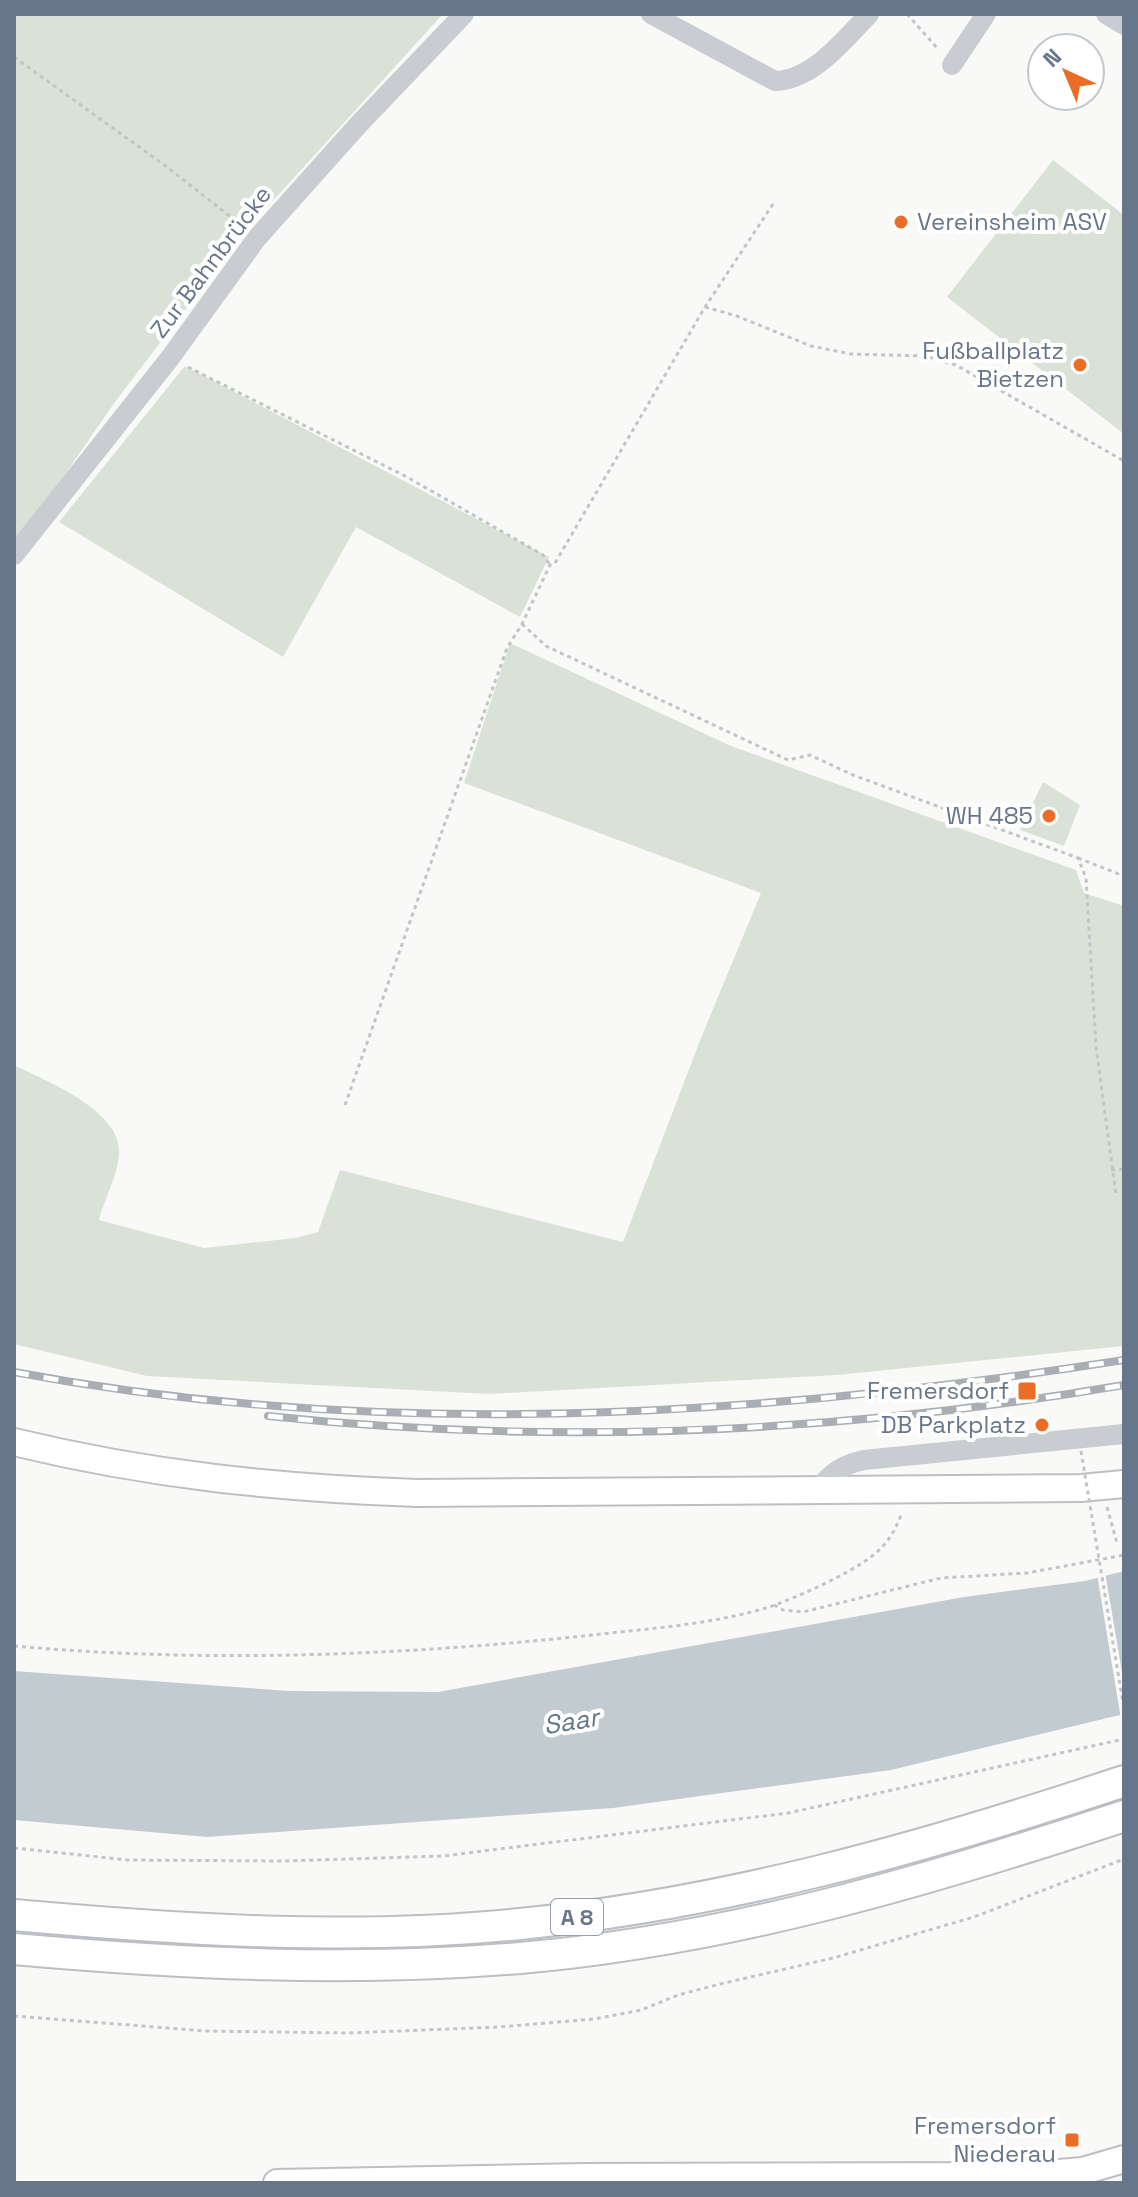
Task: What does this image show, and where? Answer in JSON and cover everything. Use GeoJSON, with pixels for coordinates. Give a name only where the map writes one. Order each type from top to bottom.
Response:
{"type":"FeatureCollection","features":[{"type":"Feature","properties":{"kind":"highway","name":"A 8"},"geometry":{"type":"LineString","coordinates":[[14,1915],[193,1928],[319,1932],[518,1924],[575,1918],[717,1896],[817,1874],[911,1849],[1124,1781]]}},
{"type":"Feature","properties":{"kind":"highway","name":"A 8"},"geometry":{"type":"LineString","coordinates":[[14,1949],[192,1961],[318,1965],[520,1958],[723,1929],[825,1907],[920,1881],[1124,1816]]}},
{"type":"Feature","properties":{"kind":"main road"},"geometry":{"type":"LineString","coordinates":[[14,1442],[76,1458],[158,1472],[311,1489],[510,1494],[1081,1488],[1115,1492]]}},
{"type":"Feature","properties":{"kind":"main road"},"geometry":{"type":"LineString","coordinates":[[277,2183],[584,2177],[1023,2176],[1083,2171],[1124,2159]]}},
{"type":"Feature","properties":{"kind":"street","name":"Zur Bahnbrücke"},"geometry":{"type":"LineString","coordinates":[[14,555],[170,358],[257,238],[359,124],[464,14]]}},
{"type":"Feature","properties":{"kind":"street"},"geometry":{"type":"LineString","coordinates":[[651,14],[775,81],[790,81],[812,68],[869,14]]}},
{"type":"Feature","properties":{"kind":"street"},"geometry":{"type":"LineString","coordinates":[[952,65],[986,14]]}},
{"type":"Feature","properties":{"kind":"street"},"geometry":{"type":"LineString","coordinates":[[1106,14],[1124,25]]}},
{"type":"Feature","properties":{"kind":"street"},"geometry":{"type":"LineString","coordinates":[[817,1491],[841,1465],[864,1460],[1124,1434]]}},
{"type":"Feature","properties":{"kind":"path"},"geometry":{"type":"LineString","coordinates":[[907,14],[952,65]]}},
{"type":"Feature","properties":{"kind":"path"},"geometry":{"type":"LineString","coordinates":[[14,57],[167,167],[257,238]]}},
{"type":"Feature","properties":{"kind":"path"},"geometry":{"type":"LineString","coordinates":[[345,1105],[507,648],[550,565],[555,563],[705,307],[773,204]]}},
{"type":"Feature","properties":{"kind":"path"},"geometry":{"type":"LineString","coordinates":[[705,307],[737,316],[811,346],[851,354],[925,356],[956,365],[1124,461]]}},
{"type":"Feature","properties":{"kind":"path"},"geometry":{"type":"LineString","coordinates":[[170,358],[407,477],[543,555],[550,565]]}},
{"type":"Feature","properties":{"kind":"path"},"geometry":{"type":"LineString","coordinates":[[522,624],[546,646],[788,760],[810,755],[853,775],[1124,876]]}},
{"type":"Feature","properties":{"kind":"path"},"geometry":{"type":"LineString","coordinates":[[1078,858],[1086,878],[1096,1047],[1116,1195]]}},
{"type":"Feature","properties":{"kind":"path"},"geometry":{"type":"LineString","coordinates":[[1111,1170],[1124,1169]]}},
{"type":"Feature","properties":{"kind":"path"},"geometry":{"type":"LineString","coordinates":[[973,1388],[975,1405]]}},
{"type":"Feature","properties":{"kind":"path"},"geometry":{"type":"LineString","coordinates":[[939,1399],[974,1395]]}},
{"type":"Feature","properties":{"kind":"path"},"geometry":{"type":"LineString","coordinates":[[1081,1451],[1124,1709]]}},
{"type":"Feature","properties":{"kind":"path"},"geometry":{"type":"LineString","coordinates":[[14,1646],[225,1655],[362,1653],[463,1647],[659,1628],[730,1616],[774,1605],[871,1557],[896,1529],[908,1489]]}},
{"type":"Feature","properties":{"kind":"path"},"geometry":{"type":"LineString","coordinates":[[1115,1492],[1117,1543]]}},
{"type":"Feature","properties":{"kind":"path"},"geometry":{"type":"LineString","coordinates":[[774,1605],[783,1610],[803,1612],[941,1578],[1027,1573],[1124,1555]]}},
{"type":"Feature","properties":{"kind":"path"},"geometry":{"type":"LineString","coordinates":[[14,1848],[128,1860],[282,1861],[443,1856],[788,1813],[1124,1739]]}},
{"type":"Feature","properties":{"kind":"path"},"geometry":{"type":"LineString","coordinates":[[14,2016],[206,2031],[348,2033],[499,2027],[594,2019],[641,2010],[678,1995],[833,1958],[974,1917],[1124,1859]]}},
{"type":"Feature","properties":{"kind":"shaded area"},"geometry":{"type":"Polygon","coordinates":[[[14,14],[443,14],[242,235],[115,402],[14,548],[14,14]]]}},
{"type":"Feature","properties":{"kind":"shaded area","name":"Fußballplatz Bietzen"},"geometry":{"type":"Polygon","coordinates":[[[1053,160],[1124,215],[1124,434],[947,297],[1053,160]]]}},
{"type":"Feature","properties":{"kind":"shaded area"},"geometry":{"type":"Polygon","coordinates":[[[185,366],[549,557],[520,617],[356,527],[283,657],[59,522],[185,366]]]}},
{"type":"Feature","properties":{"kind":"shaded area"},"geometry":{"type":"Polygon","coordinates":[[[510,643],[731,746],[1076,870],[1084,893],[1124,906],[1124,1346],[837,1375],[489,1394],[147,1376],[14,1344],[14,1065],[80,1099],[109,1124],[117,1138],[118,1162],[99,1220],[204,1248],[295,1238],[318,1232],[340,1170],[623,1242],[701,1038],[761,893],[464,783],[510,643]]]}},
{"type":"Feature","properties":{"kind":"shaded area"},"geometry":{"type":"Polygon","coordinates":[[[1043,782],[1080,805],[1064,846],[1020,830],[1043,782]]]}},
{"type":"Feature","properties":{"kind":"water","name":"Saar"},"geometry":{"type":"Polygon","coordinates":[[[1124,1571],[1124,1714],[891,1770],[613,1808],[207,1837],[14,1820],[14,1671],[289,1691],[438,1692],[964,1597],[1085,1581],[1124,1571]]]}},
{"type":"Feature","properties":{"kind":"pier"},"geometry":{"type":"Polygon","coordinates":[[[1105,1572],[1124,1684],[1124,1718],[1121,1719],[1097,1574],[1105,1572]]]}},
{"type":"Feature","properties":{"kind":"railway"},"geometry":{"type":"LineString","coordinates":[[14,1372],[152,1394],[291,1407],[430,1414],[569,1413],[708,1407],[847,1396],[1124,1360]]}},
{"type":"Feature","properties":{"kind":"railway"},"geometry":{"type":"LineString","coordinates":[[268,1416],[482,1431],[697,1430],[911,1414],[1124,1385]]}},
{"type":"Feature","properties":{"kind":"place","name":"Vereinsheim ASV"},"geometry":{"type":"Point","coordinates":[901,222]}},
{"type":"Feature","properties":{"kind":"place","name":"Fußballplatz Bietzen"},"geometry":{"type":"Point","coordinates":[1080,365]}},
{"type":"Feature","properties":{"kind":"place","name":"WH 485"},"geometry":{"type":"Point","coordinates":[1049,816]}},
{"type":"Feature","properties":{"kind":"place","name":"Fremersdorf"},"geometry":{"type":"Point","coordinates":[1027,1391]}},
{"type":"Feature","properties":{"kind":"place","name":"DB Parkplatz"},"geometry":{"type":"Point","coordinates":[1042,1425]}},
{"type":"Feature","properties":{"kind":"place","name":"Fremersdorf Niederau"},"geometry":{"type":"Point","coordinates":[1072,2140]}}]}
